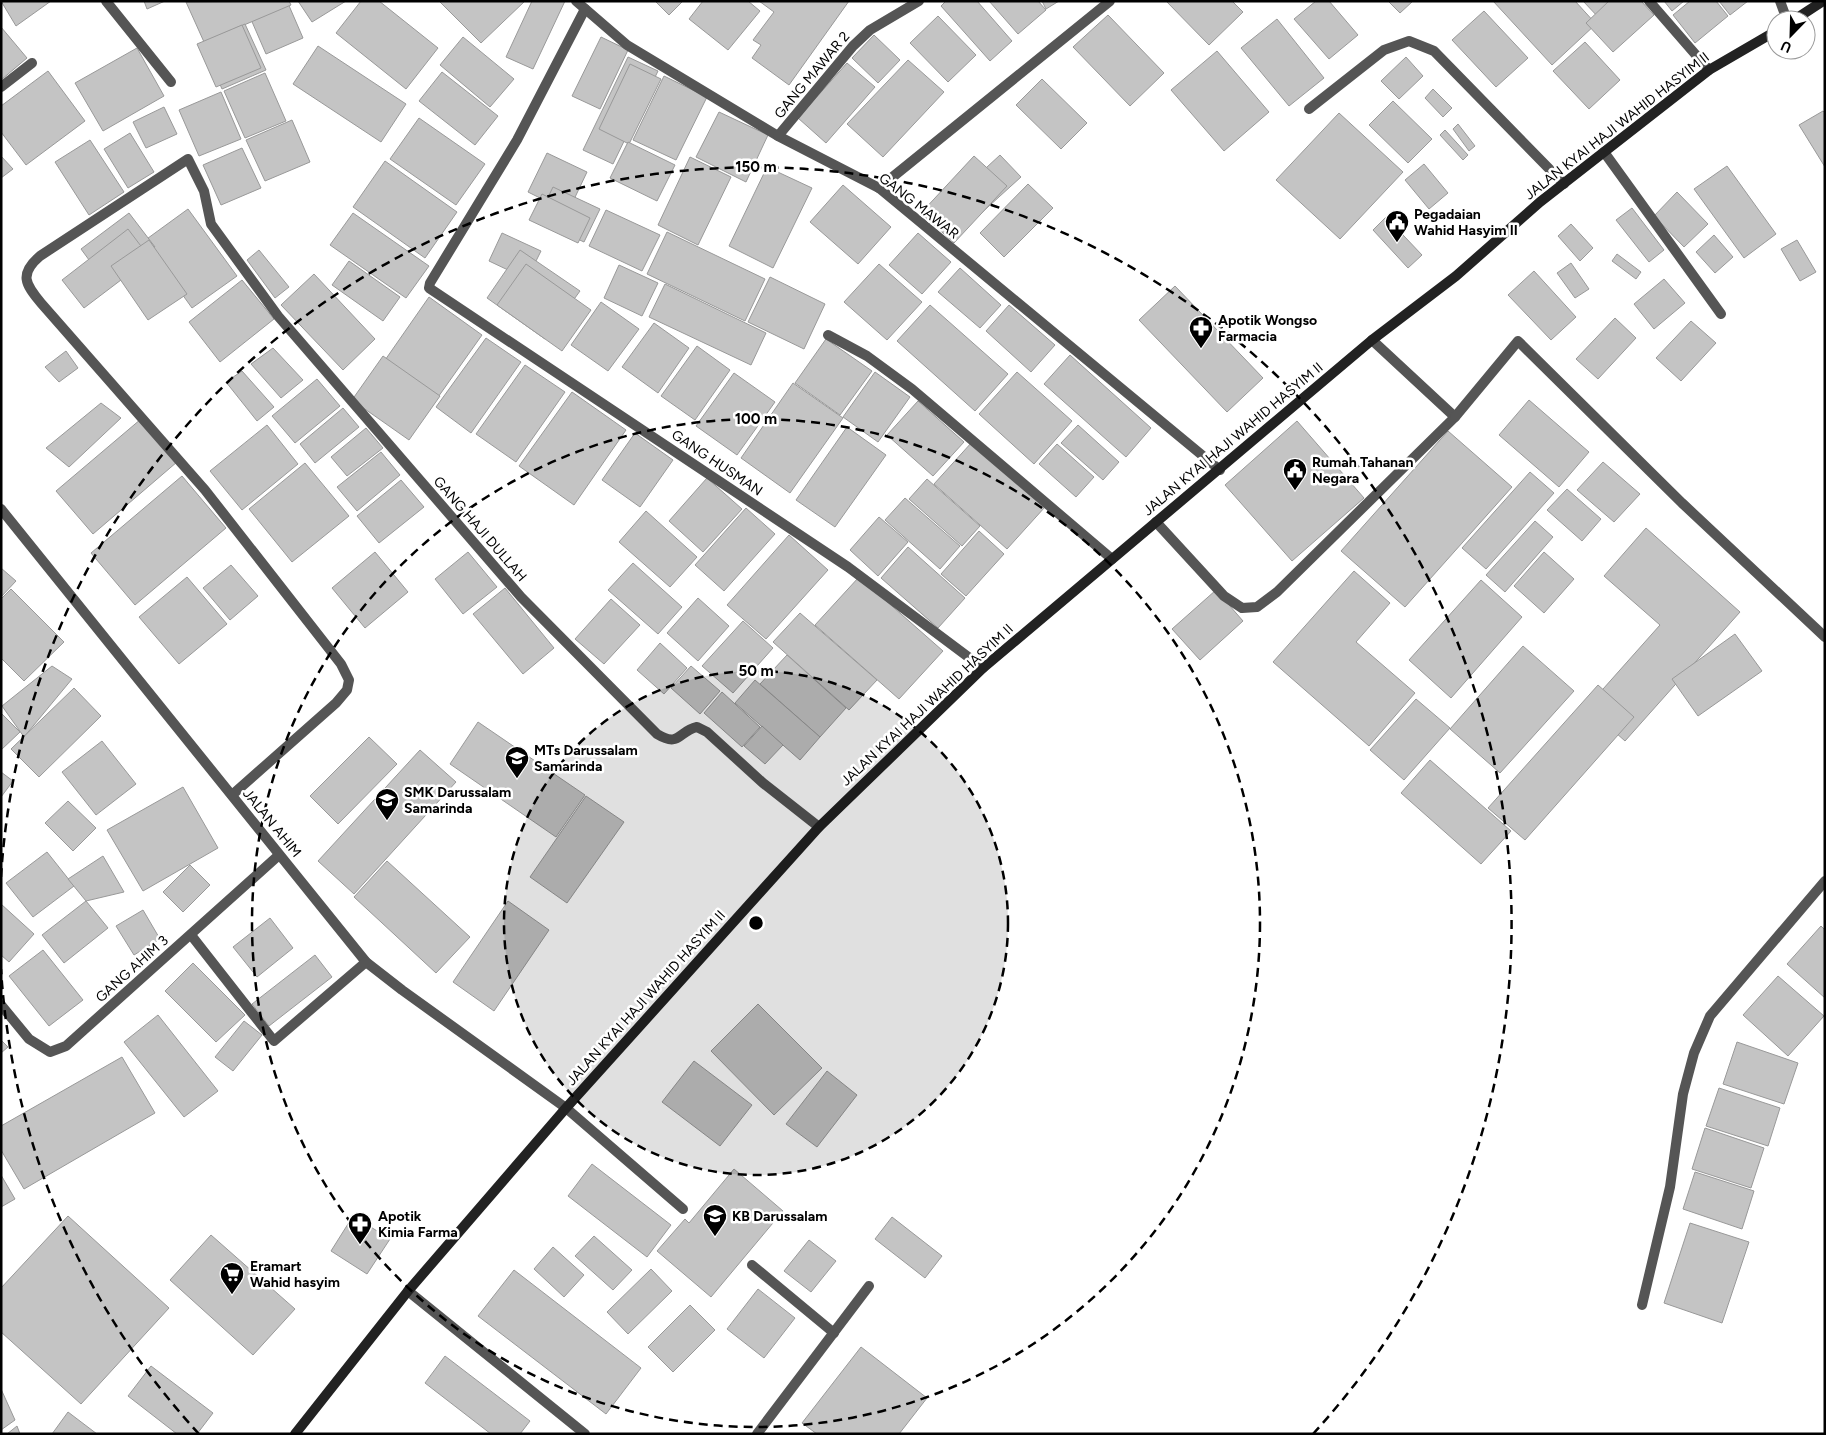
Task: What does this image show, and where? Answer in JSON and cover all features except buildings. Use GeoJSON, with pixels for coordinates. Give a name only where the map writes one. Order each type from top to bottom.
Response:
{"type":"FeatureCollection","features":[{"type":"Feature","properties":{"kind":"street"},"geometry":{"type":"LineString","coordinates":[[106,1],[171,82]]}},
{"type":"Feature","properties":{"kind":"street","name":"GANG MAWAR"},"geometry":{"type":"LineString","coordinates":[[576,1],[627,45],[778,136],[879,188],[1220,470]]}},
{"type":"Feature","properties":{"kind":"street","name":"GANG MAWAR 2"},"geometry":{"type":"LineString","coordinates":[[778,136],[853,46],[870,30],[919,1]]}},
{"type":"Feature","properties":{"kind":"street"},"geometry":{"type":"LineString","coordinates":[[879,188],[1110,1]]}},
{"type":"Feature","properties":{"kind":"street"},"geometry":{"type":"LineString","coordinates":[[1649,1],[1709,70]]}},
{"type":"Feature","properties":{"kind":"street"},"geometry":{"type":"LineString","coordinates":[[1810,10],[1824,1]]}},
{"type":"Feature","properties":{"kind":"street","name":"GANG HUSMAN"},"geometry":{"type":"LineString","coordinates":[[585,9],[517,140],[430,283],[431,289],[848,567],[983,668]]}},
{"type":"Feature","properties":{"kind":"street","name":"JALAN KYAI HAJI WAHID HASYIM II"},"geometry":{"type":"LineString","coordinates":[[295,1434],[408,1291],[566,1108],[819,827],[983,668],[1372,340],[1456,276],[1564,184],[1709,70],[1766,37]]}},
{"type":"Feature","properties":{"kind":"street"},"geometry":{"type":"LineString","coordinates":[[1309,109],[1384,50],[1409,41],[1434,51],[1564,184]]}},
{"type":"Feature","properties":{"kind":"street"},"geometry":{"type":"LineString","coordinates":[[1,87],[32,63]]}},
{"type":"Feature","properties":{"kind":"street"},"geometry":{"type":"LineString","coordinates":[[1604,152],[1721,314]]}},
{"type":"Feature","properties":{"kind":"street","name":"GANG HAJI DULLAH"},"geometry":{"type":"LineString","coordinates":[[232,795],[336,703],[347,690],[349,680],[341,664],[205,490],[40,303],[27,286],[26,278],[31,264],[40,256],[188,159],[204,191],[211,224],[278,316],[520,597],[657,734],[671,741],[679,739],[689,728],[697,726],[707,732],[763,783],[819,827]]}},
{"type":"Feature","properties":{"kind":"street"},"geometry":{"type":"LineString","coordinates":[[828,335],[867,356],[912,389],[1112,559]]}},
{"type":"Feature","properties":{"kind":"street"},"geometry":{"type":"LineString","coordinates":[[1372,340],[1456,417]]}},
{"type":"Feature","properties":{"kind":"street"},"geometry":{"type":"LineString","coordinates":[[1156,522],[1224,596],[1242,608],[1257,607],[1277,592],[1456,417],[1518,342],[1682,503],[1825,638]]}},
{"type":"Feature","properties":{"kind":"street","name":"JALAN AHIM"},"geometry":{"type":"LineString","coordinates":[[1,509],[366,962],[566,1108],[683,1209]]}},
{"type":"Feature","properties":{"kind":"street","name":"GANG AHIM 3"},"geometry":{"type":"LineString","coordinates":[[1,1005],[29,1039],[50,1052],[66,1046],[279,855]]}},
{"type":"Feature","properties":{"kind":"street"},"geometry":{"type":"LineString","coordinates":[[1642,1305],[1670,1187],[1683,1094],[1700,1038],[1710,1016],[1825,882]]}},
{"type":"Feature","properties":{"kind":"street"},"geometry":{"type":"LineString","coordinates":[[191,935],[274,1041],[366,962]]}},
{"type":"Feature","properties":{"kind":"street"},"geometry":{"type":"LineString","coordinates":[[752,1265],[834,1333]]}},
{"type":"Feature","properties":{"kind":"street"},"geometry":{"type":"LineString","coordinates":[[756,1434],[870,1286]]}},
{"type":"Feature","properties":{"kind":"street"},"geometry":{"type":"LineString","coordinates":[[408,1291],[585,1434]]}},
{"type":"Feature","properties":{"kind":"place","name":"Pegadaian Wahid Hasyim II"},"geometry":{"type":"Point","coordinates":[1397,243]}},
{"type":"Feature","properties":{"kind":"place","name":"Apotik Wongso Farmacia"},"geometry":{"type":"Point","coordinates":[1201,349]}},
{"type":"Feature","properties":{"kind":"place","name":"Rumah Tahanan Negara"},"geometry":{"type":"Point","coordinates":[1295,491]}},
{"type":"Feature","properties":{"kind":"place","name":"MTs Darussalam Samarinda"},"geometry":{"type":"Point","coordinates":[517,779]}},
{"type":"Feature","properties":{"kind":"place","name":"SMK Darussalam Samarinda"},"geometry":{"type":"Point","coordinates":[387,821]}},
{"type":"Feature","properties":{"kind":"place","name":"KB Darussalam"},"geometry":{"type":"Point","coordinates":[715,1237]}},
{"type":"Feature","properties":{"kind":"place","name":"Apotik Kimia Farma"},"geometry":{"type":"Point","coordinates":[360,1245]}},
{"type":"Feature","properties":{"kind":"place","name":"Eramart Wahid hasyim"},"geometry":{"type":"Point","coordinates":[232,1295]}}]}
